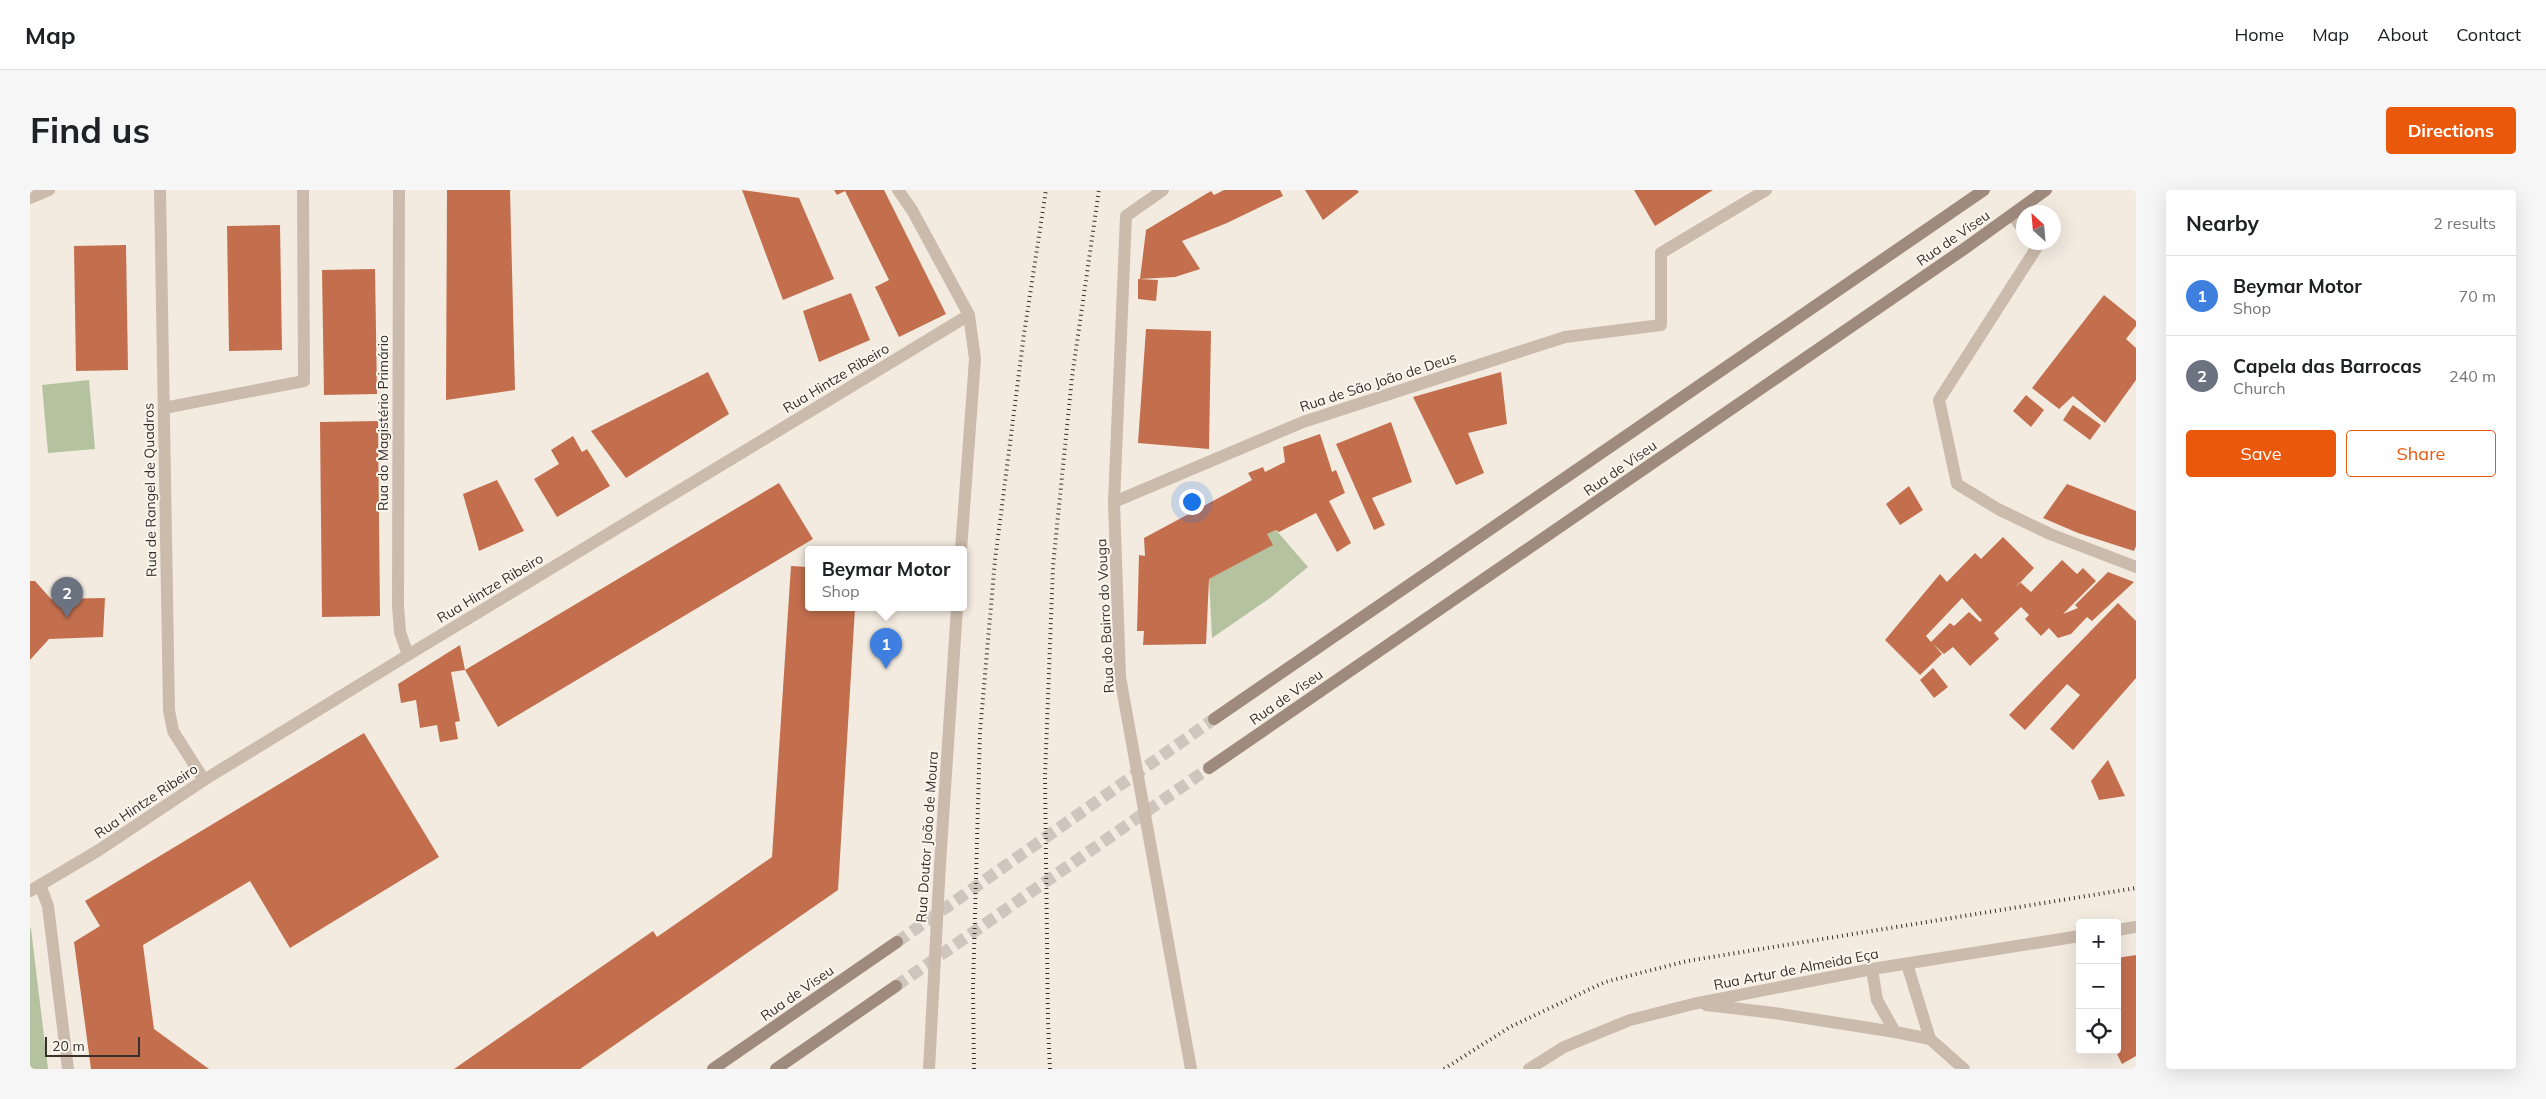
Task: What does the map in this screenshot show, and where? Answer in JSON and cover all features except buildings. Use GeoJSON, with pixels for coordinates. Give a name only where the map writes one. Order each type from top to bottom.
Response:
{"type":"FeatureCollection","features":[{"type":"Feature","properties":{"kind":"main road","name":"Rua de Viseu"},"geometry":{"type":"LineString","coordinates":[[1214,719],[1984,190]]}},
{"type":"Feature","properties":{"kind":"main road","name":"Rua de Viseu"},"geometry":{"type":"LineString","coordinates":[[1209,768],[2046,190]]}},
{"type":"Feature","properties":{"kind":"main road","name":"Rua de Viseu"},"geometry":{"type":"LineString","coordinates":[[713,1069],[897,942]]}},
{"type":"Feature","properties":{"kind":"main road"},"geometry":{"type":"LineString","coordinates":[[776,1069],[896,986]]}},
{"type":"Feature","properties":{"kind":"street"},"geometry":{"type":"LineString","coordinates":[[30,198],[49,190]]}},
{"type":"Feature","properties":{"kind":"street","name":"Rua de Rangel de Quadros"},"geometry":{"type":"LineString","coordinates":[[160,190],[169,710],[173,731],[204,780]]}},
{"type":"Feature","properties":{"kind":"street"},"geometry":{"type":"LineString","coordinates":[[164,408],[304,381],[303,190]]}},
{"type":"Feature","properties":{"kind":"street","name":"Rua do Magistério Primário"},"geometry":{"type":"LineString","coordinates":[[399,190],[398,606],[400,632],[408,655]]}},
{"type":"Feature","properties":{"kind":"street"},"geometry":{"type":"LineString","coordinates":[[898,190],[912,210],[969,315],[974,359],[961,546]]}},
{"type":"Feature","properties":{"kind":"street","name":"Rua do Bairro do Vouga"},"geometry":{"type":"LineString","coordinates":[[1162,190],[1126,216],[1114,502],[1120,677],[1191,1069]]}},
{"type":"Feature","properties":{"kind":"street","name":"Rua de São João de Deus"},"geometry":{"type":"LineString","coordinates":[[1114,502],[1303,422],[1500,358],[1565,337],[1660,325],[1661,253],[1766,190]]}},
{"type":"Feature","properties":{"kind":"street"},"geometry":{"type":"LineString","coordinates":[[2012,214],[2016,219]]}},
{"type":"Feature","properties":{"kind":"street"},"geometry":{"type":"LineString","coordinates":[[2035,250],[1939,400],[1957,484],[1998,509],[2050,534],[2136,567]]}},
{"type":"Feature","properties":{"kind":"street","name":"Rua Hintze Ribeiro"},"geometry":{"type":"LineString","coordinates":[[35,888],[99,850],[204,780],[969,315]]}},
{"type":"Feature","properties":{"kind":"street","name":"Rua Doutor João de Moura"},"geometry":{"type":"LineString","coordinates":[[929,1069],[957,611]]}},
{"type":"Feature","properties":{"kind":"street"},"geometry":{"type":"LineString","coordinates":[[35,888],[48,906],[68,1069]]}},
{"type":"Feature","properties":{"kind":"street"},"geometry":{"type":"LineString","coordinates":[[2121,929],[2136,927]]}},
{"type":"Feature","properties":{"kind":"street","name":"Rua Artur de Almeida Eça"},"geometry":{"type":"LineString","coordinates":[[1529,1069],[1564,1047],[1630,1020],[1693,1004],[1872,969],[2076,937]]}},
{"type":"Feature","properties":{"kind":"street"},"geometry":{"type":"LineString","coordinates":[[1907,964],[1930,1040]]}},
{"type":"Feature","properties":{"kind":"street"},"geometry":{"type":"LineString","coordinates":[[1872,969],[1877,1000],[1895,1032]]}},
{"type":"Feature","properties":{"kind":"street"},"geometry":{"type":"LineString","coordinates":[[1693,1004],[1782,1014],[1895,1032],[1930,1040],[1964,1069]]}},
{"type":"Feature","properties":{"kind":"green space"},"geometry":{"type":"Polygon","coordinates":[[[89,380],[95,449],[48,453],[42,385],[89,380]]]}},
{"type":"Feature","properties":{"kind":"green space"},"geometry":{"type":"Polygon","coordinates":[[[1276,530],[1308,567],[1270,598],[1212,638],[1209,579],[1272,545],[1267,534],[1276,530]]]}},
{"type":"Feature","properties":{"kind":"green space"},"geometry":{"type":"Polygon","coordinates":[[[31,929],[48,1069],[30,1069],[31,929]]]}},
{"type":"Feature","properties":{"kind":"tunnel"},"geometry":{"type":"LineString","coordinates":[[897,942],[1214,719]]}},
{"type":"Feature","properties":{"kind":"tunnel"},"geometry":{"type":"LineString","coordinates":[[896,986],[1209,768]]}},
{"type":"Feature","properties":{"kind":"railway"},"geometry":{"type":"LineString","coordinates":[[974,1069],[973,988],[980,732],[995,560],[1024,334],[1046,190]]}},
{"type":"Feature","properties":{"kind":"railway"},"geometry":{"type":"LineString","coordinates":[[1050,1069],[1045,776],[1053,566],[1072,377],[1099,190]]}},
{"type":"Feature","properties":{"kind":"railway"},"geometry":{"type":"LineString","coordinates":[[1444,1069],[1510,1027],[1605,982],[1687,961],[2136,888]]}},
{"type":"Feature","properties":{"kind":"place","name":"Capela das Barrocas"},"geometry":{"type":"Point","coordinates":[67,618]}},
{"type":"Feature","properties":{"kind":"place","name":"Beymar Motor"},"geometry":{"type":"Point","coordinates":[886,669]}}]}
